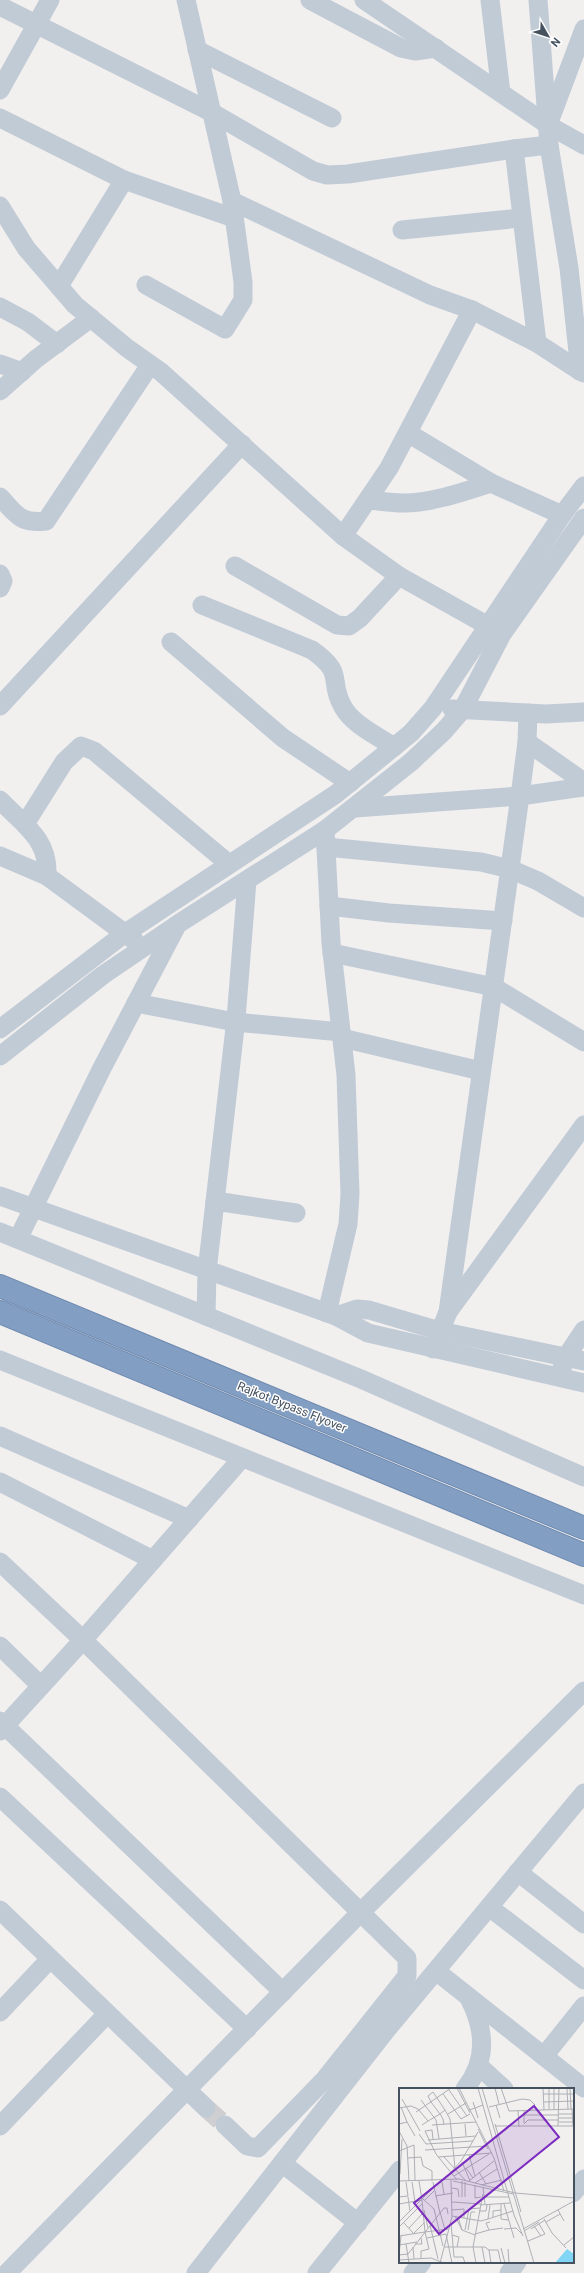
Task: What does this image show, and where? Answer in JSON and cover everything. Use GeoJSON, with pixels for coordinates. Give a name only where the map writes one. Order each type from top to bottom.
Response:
{"type":"FeatureCollection","features":[{"type":"Feature","properties":{"kind":"highway","name":"Rajkot Bypass Flyover"},"geometry":{"type":"LineString","coordinates":[[0,1286],[584,1528]]}},
{"type":"Feature","properties":{"kind":"highway","name":"Rajkot Bypass Flyover"},"geometry":{"type":"LineString","coordinates":[[0,1312],[584,1555]]}},
{"type":"Feature","properties":{"kind":"street"},"geometry":{"type":"LineString","coordinates":[[0,90],[36,22],[50,0]]}},
{"type":"Feature","properties":{"kind":"street"},"geometry":{"type":"LineString","coordinates":[[146,285],[225,329],[243,300],[243,282],[233,210],[186,0]]}},
{"type":"Feature","properties":{"kind":"street"},"geometry":{"type":"LineString","coordinates":[[310,0],[401,48],[415,51],[436,48]]}},
{"type":"Feature","properties":{"kind":"street"},"geometry":{"type":"LineString","coordinates":[[364,0],[380,6],[436,48],[501,93],[548,125],[584,145]]}},
{"type":"Feature","properties":{"kind":"street"},"geometry":{"type":"LineString","coordinates":[[490,0],[501,93]]}},
{"type":"Feature","properties":{"kind":"street"},"geometry":{"type":"LineString","coordinates":[[538,0],[549,145],[570,268],[582,372]]}},
{"type":"Feature","properties":{"kind":"street"},"geometry":{"type":"LineString","coordinates":[[0,6],[36,22],[211,112],[313,171],[327,175],[348,174],[549,145]]}},
{"type":"Feature","properties":{"kind":"street"},"geometry":{"type":"LineString","coordinates":[[548,125],[584,29]]}},
{"type":"Feature","properties":{"kind":"street"},"geometry":{"type":"LineString","coordinates":[[197,50],[332,118]]}},
{"type":"Feature","properties":{"kind":"street"},"geometry":{"type":"LineString","coordinates":[[0,118],[124,180],[233,210],[430,295],[472,310],[537,343],[582,372]]}},
{"type":"Feature","properties":{"kind":"street"},"geometry":{"type":"LineString","coordinates":[[514,149],[537,343]]}},
{"type":"Feature","properties":{"kind":"street"},"geometry":{"type":"LineString","coordinates":[[58,286],[124,180]]}},
{"type":"Feature","properties":{"kind":"street"},"geometry":{"type":"LineString","coordinates":[[0,206],[26,248],[75,305],[150,365],[242,444],[343,536],[399,576],[495,630]]}},
{"type":"Feature","properties":{"kind":"street"},"geometry":{"type":"LineString","coordinates":[[402,230],[521,218]]}},
{"type":"Feature","properties":{"kind":"street"},"geometry":{"type":"LineString","coordinates":[[0,229],[26,248]]}},
{"type":"Feature","properties":{"kind":"street"},"geometry":{"type":"LineString","coordinates":[[0,307],[28,322],[57,344]]}},
{"type":"Feature","properties":{"kind":"street"},"geometry":{"type":"LineString","coordinates":[[343,536],[389,468],[472,310]]}},
{"type":"Feature","properties":{"kind":"street"},"geometry":{"type":"LineString","coordinates":[[0,391],[91,318]]}},
{"type":"Feature","properties":{"kind":"street"},"geometry":{"type":"LineString","coordinates":[[0,364],[22,372]]}},
{"type":"Feature","properties":{"kind":"street"},"geometry":{"type":"LineString","coordinates":[[0,498],[21,520],[30,523],[46,521],[150,365]]}},
{"type":"Feature","properties":{"kind":"street"},"geometry":{"type":"LineString","coordinates":[[408,433],[491,483],[562,515]]}},
{"type":"Feature","properties":{"kind":"street"},"geometry":{"type":"LineString","coordinates":[[0,706],[242,444]]}},
{"type":"Feature","properties":{"kind":"street"},"geometry":{"type":"LineString","coordinates":[[368,500],[403,503],[425,501],[456,494],[491,483]]}},
{"type":"Feature","properties":{"kind":"street"},"geometry":{"type":"LineString","coordinates":[[0,1029],[124,934],[336,794],[411,733],[433,708],[511,608],[545,556],[562,515],[584,486]]}},
{"type":"Feature","properties":{"kind":"street"},"geometry":{"type":"LineString","coordinates":[[545,556],[584,518]]}},
{"type":"Feature","properties":{"kind":"street"},"geometry":{"type":"LineString","coordinates":[[235,566],[337,625],[349,626],[360,618],[399,576]]}},
{"type":"Feature","properties":{"kind":"street"},"geometry":{"type":"LineString","coordinates":[[0,574],[3,581],[0,588]]}},
{"type":"Feature","properties":{"kind":"street"},"geometry":{"type":"LineString","coordinates":[[202,605],[312,650],[325,660],[334,671],[343,707],[351,718],[394,747]]}},
{"type":"Feature","properties":{"kind":"street"},"geometry":{"type":"LineString","coordinates":[[0,1056],[103,975],[178,924],[247,880],[326,838],[355,808],[411,762],[444,731],[463,709],[495,630]]}},
{"type":"Feature","properties":{"kind":"street"},"geometry":{"type":"LineString","coordinates":[[171,642],[283,738],[350,783]]}},
{"type":"Feature","properties":{"kind":"street"},"geometry":{"type":"LineString","coordinates":[[433,708],[528,713],[584,712]]}},
{"type":"Feature","properties":{"kind":"street"},"geometry":{"type":"LineString","coordinates":[[448,1312],[520,796],[527,742],[528,713]]}},
{"type":"Feature","properties":{"kind":"street"},"geometry":{"type":"LineString","coordinates":[[527,742],[584,782]]}},
{"type":"Feature","properties":{"kind":"street"},"geometry":{"type":"LineString","coordinates":[[25,824],[64,762],[81,746],[94,752],[229,864]]}},
{"type":"Feature","properties":{"kind":"street"},"geometry":{"type":"LineString","coordinates":[[355,808],[520,796],[584,787]]}},
{"type":"Feature","properties":{"kind":"street"},"geometry":{"type":"LineString","coordinates":[[0,800],[25,824],[43,849],[48,861],[47,876]]}},
{"type":"Feature","properties":{"kind":"street"},"geometry":{"type":"LineString","coordinates":[[326,838],[481,862],[510,869],[538,881],[584,908]]}},
{"type":"Feature","properties":{"kind":"street"},"geometry":{"type":"LineString","coordinates":[[326,838],[332,953],[346,1075],[350,1194],[348,1224],[331,1314]]}},
{"type":"Feature","properties":{"kind":"street"},"geometry":{"type":"LineString","coordinates":[[0,857],[47,876],[124,934],[145,947]]}},
{"type":"Feature","properties":{"kind":"street"},"geometry":{"type":"LineString","coordinates":[[206,1316],[207,1271],[236,1022],[247,880]]}},
{"type":"Feature","properties":{"kind":"street"},"geometry":{"type":"LineString","coordinates":[[329,906],[389,914],[503,921]]}},
{"type":"Feature","properties":{"kind":"street"},"geometry":{"type":"LineString","coordinates":[[18,1239],[136,1003],[178,924]]}},
{"type":"Feature","properties":{"kind":"street"},"geometry":{"type":"LineString","coordinates":[[332,953],[494,987],[584,1042]]}},
{"type":"Feature","properties":{"kind":"street"},"geometry":{"type":"LineString","coordinates":[[136,1003],[236,1022],[341,1035],[481,1071]]}},
{"type":"Feature","properties":{"kind":"street"},"geometry":{"type":"LineString","coordinates":[[433,1349],[448,1312],[584,1125]]}},
{"type":"Feature","properties":{"kind":"street"},"geometry":{"type":"LineString","coordinates":[[0,1196],[32,1209],[331,1314],[368,1333],[584,1383]]}},
{"type":"Feature","properties":{"kind":"street"},"geometry":{"type":"LineString","coordinates":[[215,1201],[296,1213]]}},
{"type":"Feature","properties":{"kind":"street"},"geometry":{"type":"LineString","coordinates":[[0,1232],[361,1379],[584,1477]]}},
{"type":"Feature","properties":{"kind":"street"},"geometry":{"type":"LineString","coordinates":[[331,1314],[357,1309],[370,1310],[440,1331],[575,1359]]}},
{"type":"Feature","properties":{"kind":"street"},"geometry":{"type":"LineString","coordinates":[[559,1377],[575,1359],[584,1330]]}},
{"type":"Feature","properties":{"kind":"street"},"geometry":{"type":"LineString","coordinates":[[0,1360],[584,1596]]}},
{"type":"Feature","properties":{"kind":"street"},"geometry":{"type":"LineString","coordinates":[[0,1436],[189,1519]]}},
{"type":"Feature","properties":{"kind":"street"},"geometry":{"type":"LineString","coordinates":[[242,1458],[83,1640],[2,1726],[283,1992]]}},
{"type":"Feature","properties":{"kind":"street"},"geometry":{"type":"LineString","coordinates":[[0,1482],[153,1560]]}},
{"type":"Feature","properties":{"kind":"street"},"geometry":{"type":"LineString","coordinates":[[0,1562],[83,1640],[407,1958],[407,1976],[325,2079],[258,2148],[247,2146],[225,2125]]}},
{"type":"Feature","properties":{"kind":"street"},"geometry":{"type":"LineString","coordinates":[[0,1646],[41,1686]]}},
{"type":"Feature","properties":{"kind":"street"},"geometry":{"type":"LineString","coordinates":[[7,2273],[360,1913],[584,1691]]}},
{"type":"Feature","properties":{"kind":"street"},"geometry":{"type":"LineString","coordinates":[[196,2273],[388,2028],[584,1793]]}},
{"type":"Feature","properties":{"kind":"street"},"geometry":{"type":"LineString","coordinates":[[0,1797],[247,2029]]}},
{"type":"Feature","properties":{"kind":"street"},"geometry":{"type":"LineString","coordinates":[[518,1872],[584,1924]]}},
{"type":"Feature","properties":{"kind":"street"},"geometry":{"type":"LineString","coordinates":[[489,1907],[584,1980]]}},
{"type":"Feature","properties":{"kind":"street"},"geometry":{"type":"LineString","coordinates":[[0,1910],[206,2108]]}},
{"type":"Feature","properties":{"kind":"street"},"geometry":{"type":"LineString","coordinates":[[0,2012],[50,1959]]}},
{"type":"Feature","properties":{"kind":"street"},"geometry":{"type":"LineString","coordinates":[[436,1971],[544,2056],[573,2085]]}},
{"type":"Feature","properties":{"kind":"street"},"geometry":{"type":"LineString","coordinates":[[466,2088],[479,2066],[483,2045],[481,2026],[467,1994]]}},
{"type":"Feature","properties":{"kind":"street"},"geometry":{"type":"LineString","coordinates":[[544,2056],[584,2006]]}},
{"type":"Feature","properties":{"kind":"street"},"geometry":{"type":"LineString","coordinates":[[0,2126],[107,2014]]}},
{"type":"Feature","properties":{"kind":"street"},"geometry":{"type":"LineString","coordinates":[[479,2066],[503,2088]]}},
{"type":"Feature","properties":{"kind":"street"},"geometry":{"type":"LineString","coordinates":[[282,2162],[358,2223]]}},
{"type":"Feature","properties":{"kind":"street"},"geometry":{"type":"LineString","coordinates":[[325,2270],[358,2223],[399,2171]]}},
{"type":"Feature","properties":{"kind":"street"},"geometry":{"type":"LineString","coordinates":[[574,2192],[584,2179]]}},
{"type":"Feature","properties":{"kind":"street"},"geometry":{"type":"LineString","coordinates":[[509,2273],[516,2263]]}},
{"type":"Feature","properties":{"kind":"tunnel"},"geometry":{"type":"LineString","coordinates":[[206,2108],[225,2125]]}}]}
